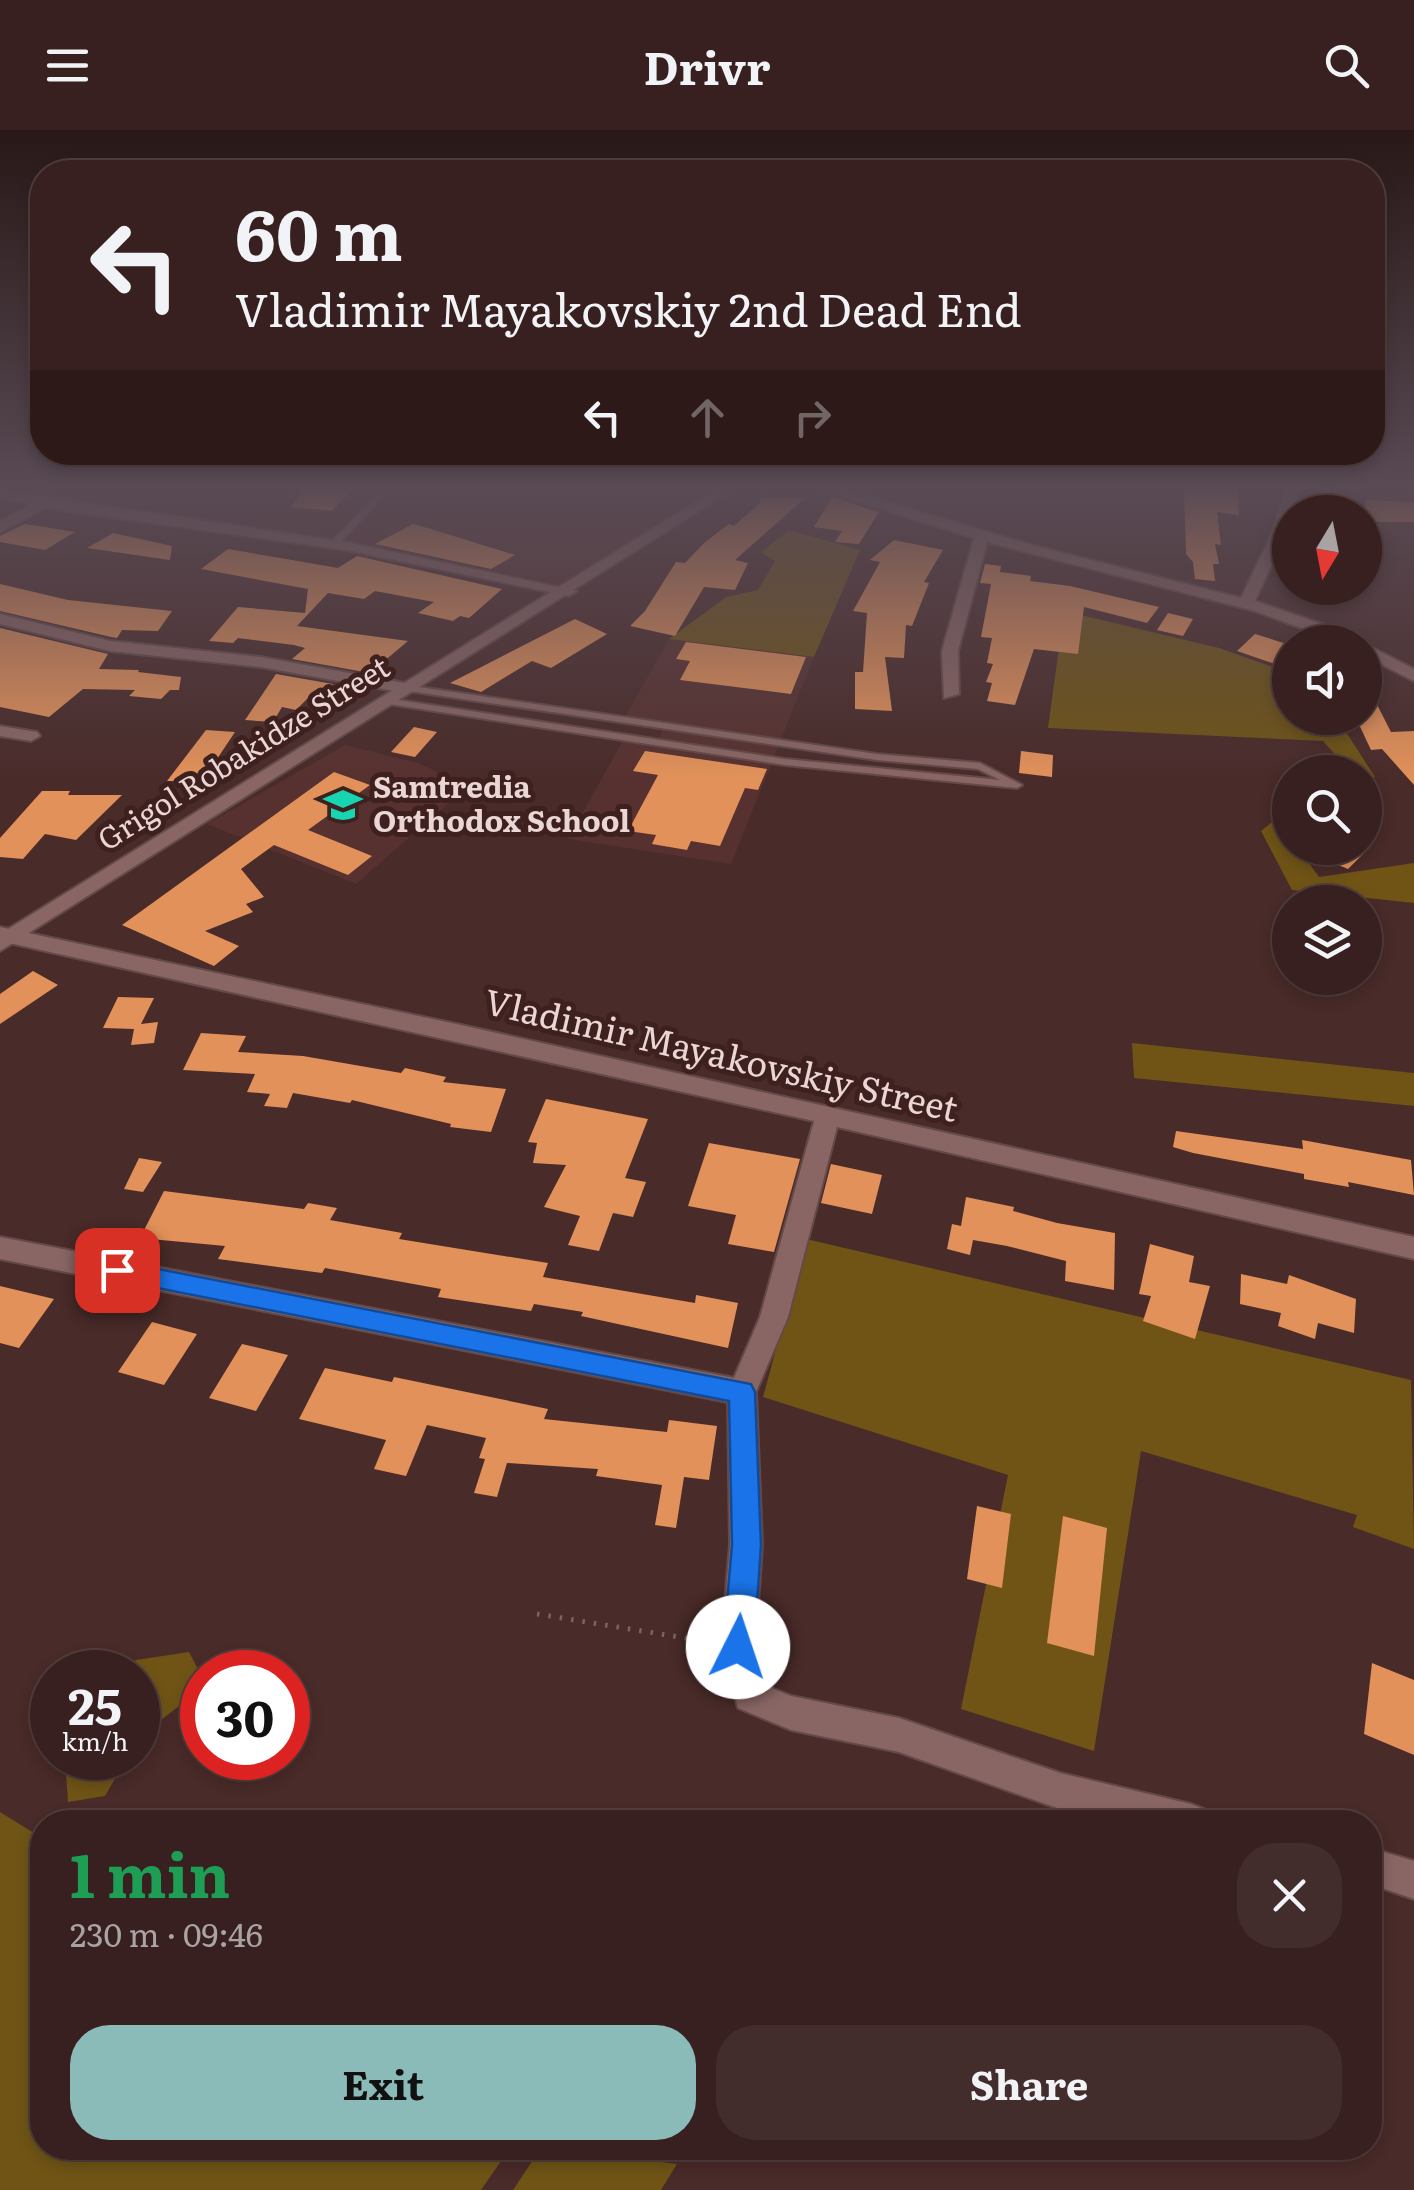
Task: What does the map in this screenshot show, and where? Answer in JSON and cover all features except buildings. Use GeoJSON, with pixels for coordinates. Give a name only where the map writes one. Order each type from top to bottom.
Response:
{"type":"FeatureCollection","features":[{"type":"Feature","properties":{"kind":"street"},"geometry":{"type":"LineString","coordinates":[[549,586],[569,590]]}},
{"type":"Feature","properties":{"kind":"street","name":"Grigol Robakidze Street"},"geometry":{"type":"LineString","coordinates":[[4,938],[575,586]]}},
{"type":"Feature","properties":{"kind":"street"},"geometry":{"type":"LineString","coordinates":[[950,694],[950,651],[968,586]]}},
{"type":"Feature","properties":{"kind":"street"},"geometry":{"type":"LineString","coordinates":[[1174,586],[1314,625]]}},
{"type":"Feature","properties":{"kind":"street"},"geometry":{"type":"LineString","coordinates":[[1246,604],[1254,586]]}},
{"type":"Feature","properties":{"kind":"street"},"geometry":{"type":"LineString","coordinates":[[0,620],[110,646],[261,662],[405,688]]}},
{"type":"Feature","properties":{"kind":"street"},"geometry":{"type":"LineString","coordinates":[[1382,658],[1414,676]]}},
{"type":"Feature","properties":{"kind":"street"},"geometry":{"type":"LineString","coordinates":[[0,730],[31,736]]}},
{"type":"Feature","properties":{"kind":"street","name":"Vladimir Mayakovskiy Street"},"geometry":{"type":"LineString","coordinates":[[4,938],[1414,1248]]}},
{"type":"Feature","properties":{"kind":"street"},"geometry":{"type":"LineString","coordinates":[[828,1117],[774,1317],[742,1392],[746,1545],[738,1647],[750,1696],[792,1713],[900,1735],[1060,1791],[1140,1810]]}},
{"type":"Feature","properties":{"kind":"street"},"geometry":{"type":"LineString","coordinates":[[0,1248],[742,1392]]}},
{"type":"Feature","properties":{"kind":"street"},"geometry":{"type":"LineString","coordinates":[[1382,1870],[1414,1880]]}},
{"type":"Feature","properties":{"kind":"lane"},"geometry":{"type":"LineString","coordinates":[[385,701],[874,774],[1017,785],[980,766],[877,757],[405,688]]}},
{"type":"Feature","properties":{"kind":"lane"},"geometry":{"type":"LineString","coordinates":[[662,742],[672,727]]}},
{"type":"Feature","properties":{"kind":"path"},"geometry":{"type":"LineString","coordinates":[[537,1614],[738,1647]]}},
{"type":"Feature","properties":{"kind":"shaded area"},"geometry":{"type":"Polygon","coordinates":[[[760,586],[844,586],[814,657],[669,639],[726,597],[758,590],[760,586]]]}},
{"type":"Feature","properties":{"kind":"shaded area"},"geometry":{"type":"Polygon","coordinates":[[[1064,611],[1219,648],[1272,667],[1272,735],[1348,735],[1361,755],[1336,755],[1323,741],[1048,728],[1064,611]]]}},
{"type":"Feature","properties":{"kind":"shaded area"},"geometry":{"type":"Polygon","coordinates":[[[669,639],[814,657],[731,864],[568,839],[622,742],[655,746],[666,724],[625,717],[669,639]]]}},
{"type":"Feature","properties":{"kind":"shaded area","name":"Samtredia Orthodox School"},"geometry":{"type":"Polygon","coordinates":[[[345,745],[418,763],[468,786],[356,884],[207,824],[345,745]]]}},
{"type":"Feature","properties":{"kind":"shaded area"},"geometry":{"type":"Polygon","coordinates":[[[1272,822],[1272,852],[1261,831],[1272,822]]]}},
{"type":"Feature","properties":{"kind":"shaded area"},"geometry":{"type":"Polygon","coordinates":[[[1414,863],[1414,903],[1382,900],[1382,885],[1289,885],[1279,865],[1310,865],[1319,877],[1414,863]]]}},
{"type":"Feature","properties":{"kind":"shaded area"},"geometry":{"type":"Polygon","coordinates":[[[1132,1043],[1414,1073],[1414,1106],[1134,1078],[1132,1043]]]}},
{"type":"Feature","properties":{"kind":"shaded area"},"geometry":{"type":"Polygon","coordinates":[[[806,1239],[1411,1380],[1414,1549],[1353,1527],[1357,1515],[1141,1451],[1094,1751],[961,1709],[1008,1475],[763,1397],[806,1239]]]}},
{"type":"Feature","properties":{"kind":"shaded area"},"geometry":{"type":"Polygon","coordinates":[[[180,1653],[180,1705],[160,1721],[160,1656],[180,1653]]]}},
{"type":"Feature","properties":{"kind":"shaded area"},"geometry":{"type":"Polygon","coordinates":[[[66,1780],[114,1780],[105,1796],[68,1802],[66,1780]]]}},
{"type":"Feature","properties":{"kind":"shaded area"},"geometry":{"type":"Polygon","coordinates":[[[0,1812],[30,1831],[30,2160],[502,2160],[481,2190],[0,2190],[0,1812]]]}},
{"type":"Feature","properties":{"kind":"shaded area"},"geometry":{"type":"Polygon","coordinates":[[[533,2160],[646,2160],[677,2164],[661,2190],[513,2190],[533,2160]]]}},
{"type":"Feature","properties":{"kind":"place","name":"Samtredia Orthodox School"},"geometry":{"type":"Point","coordinates":[343,805]}},
{"type":"Feature","properties":{"kind":"route"},"geometry":{"type":"LineString","coordinates":[[117,1270],[742,1392],[746,1545],[738,1647]]}}]}
